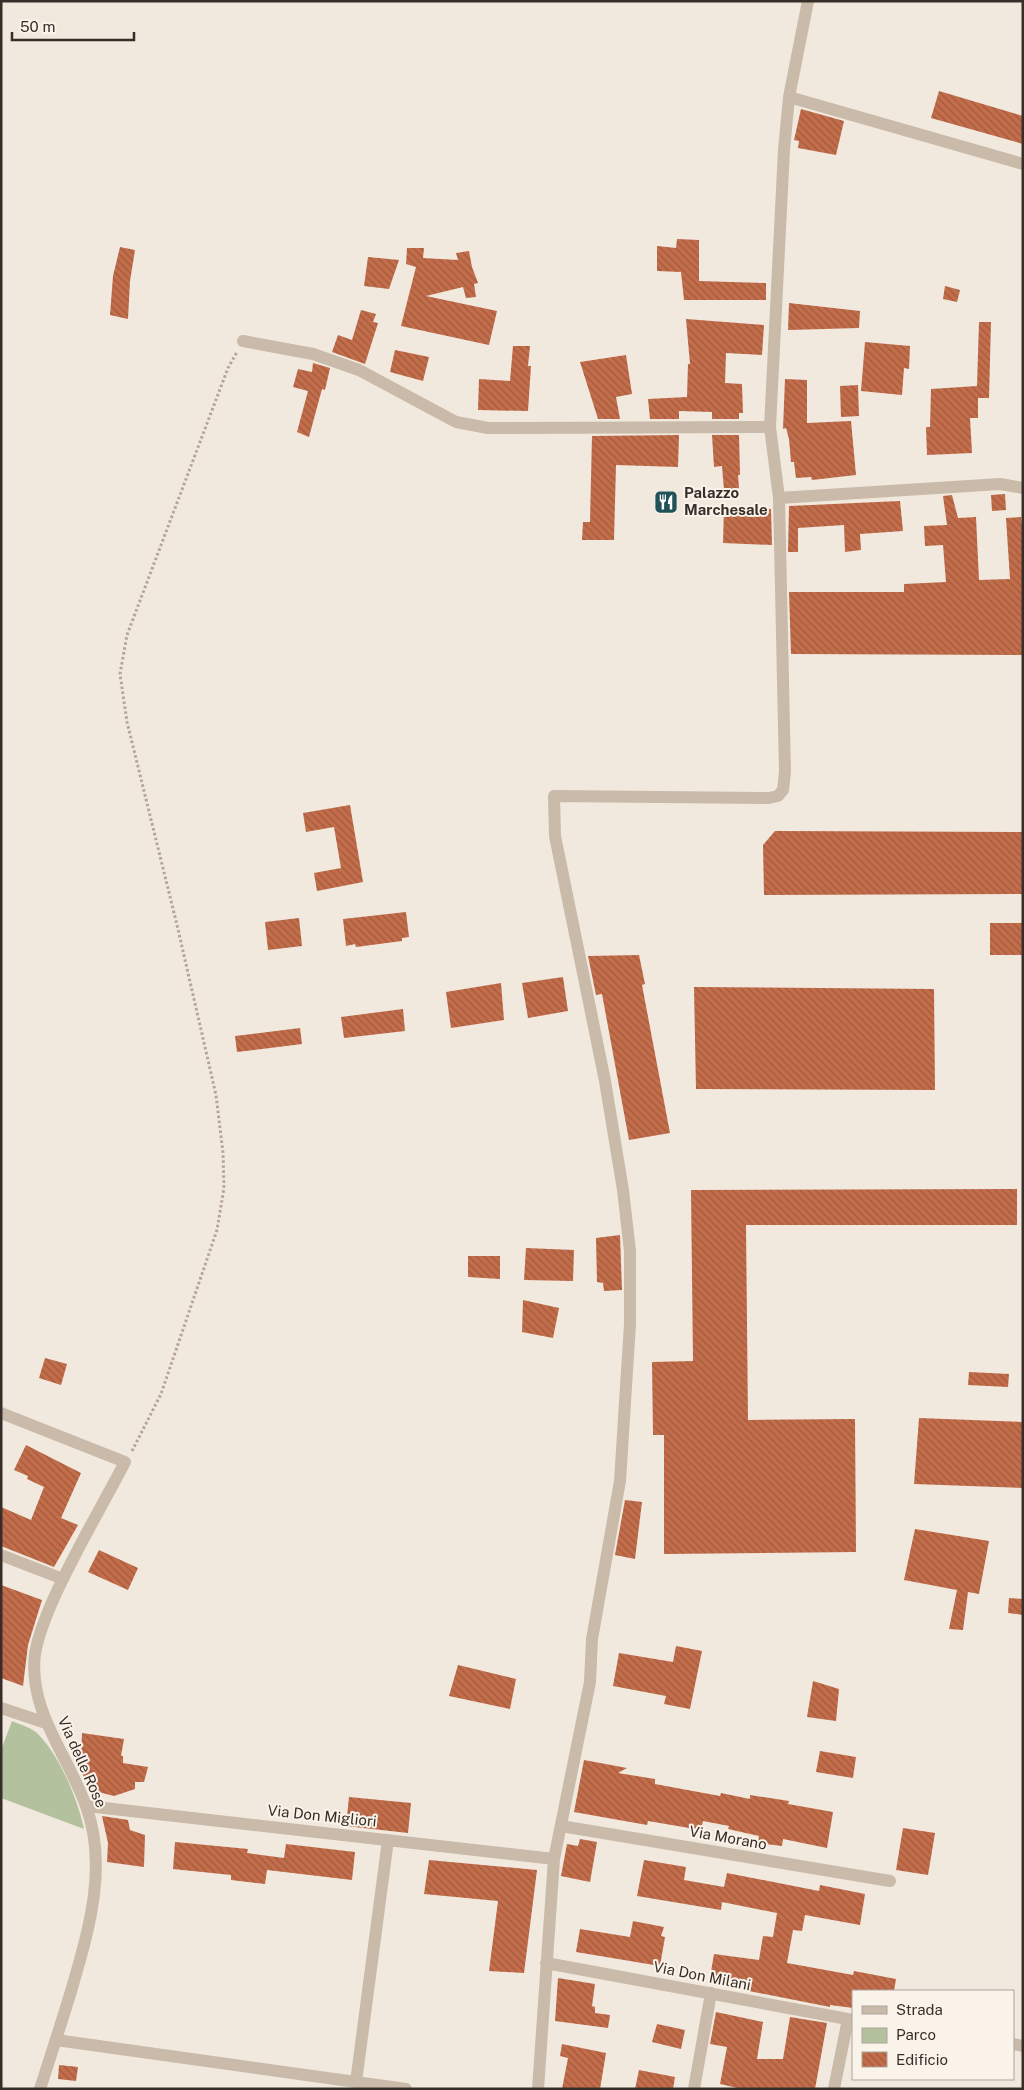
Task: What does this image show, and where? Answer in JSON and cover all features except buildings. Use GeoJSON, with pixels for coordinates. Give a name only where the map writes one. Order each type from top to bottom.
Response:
{"type":"FeatureCollection","features":[{"type":"Feature","properties":{"kind":"street"},"geometry":{"type":"LineString","coordinates":[[538,2089],[554,1859],[590,1682],[592,1639],[620,1481],[630,1324],[630,1251],[624,1190],[605,1081],[555,836],[554,796],[769,798],[778,796],[783,790],[785,772],[779,498],[770,427],[784,150],[789,96],[808,1]]}},
{"type":"Feature","properties":{"kind":"street"},"geometry":{"type":"LineString","coordinates":[[789,96],[1023,164]]}},
{"type":"Feature","properties":{"kind":"street"},"geometry":{"type":"LineString","coordinates":[[243,341],[313,354],[359,370],[456,422],[488,428],[770,427]]}},
{"type":"Feature","properties":{"kind":"street"},"geometry":{"type":"LineString","coordinates":[[779,498],[1000,484],[1023,488]]}},
{"type":"Feature","properties":{"kind":"street"},"geometry":{"type":"LineString","coordinates":[[1,1413],[126,1462]]}},
{"type":"Feature","properties":{"kind":"street","name":"Via delle Rose"},"geometry":{"type":"LineString","coordinates":[[40,2089],[86,1939],[94,1897],[96,1870],[94,1843],[86,1806],[46,1723],[36,1686],[35,1654],[45,1618],[63,1579],[126,1462]]}},
{"type":"Feature","properties":{"kind":"street"},"geometry":{"type":"LineString","coordinates":[[1,1555],[63,1579]]}},
{"type":"Feature","properties":{"kind":"street"},"geometry":{"type":"LineString","coordinates":[[1,1708],[46,1723]]}},
{"type":"Feature","properties":{"kind":"street","name":"Via Don Migliori"},"geometry":{"type":"LineString","coordinates":[[86,1806],[554,1859]]}},
{"type":"Feature","properties":{"kind":"street","name":"Via Morano"},"geometry":{"type":"LineString","coordinates":[[562,1826],[890,1882]]}},
{"type":"Feature","properties":{"kind":"street"},"geometry":{"type":"LineString","coordinates":[[356,2082],[388,1840]]}},
{"type":"Feature","properties":{"kind":"street","name":"Via Don Milani"},"geometry":{"type":"LineString","coordinates":[[546,1963],[850,2019]]}},
{"type":"Feature","properties":{"kind":"street"},"geometry":{"type":"LineString","coordinates":[[694,2089],[711,1993]]}},
{"type":"Feature","properties":{"kind":"street"},"geometry":{"type":"LineString","coordinates":[[834,2089],[850,2019]]}},
{"type":"Feature","properties":{"kind":"street"},"geometry":{"type":"LineString","coordinates":[[56,2040],[406,2089]]}},
{"type":"Feature","properties":{"kind":"path"},"geometry":{"type":"LineString","coordinates":[[126,1462],[161,1394],[217,1230],[224,1188],[223,1152],[216,1095],[177,925],[127,722],[120,674],[127,635],[228,368],[243,341]]}},
{"type":"Feature","properties":{"kind":"green space"},"geometry":{"type":"Polygon","coordinates":[[[12,1721],[30,1729],[47,1744],[73,1792],[84,1829],[1,1798],[1,1750],[12,1721]]]}},
{"type":"Feature","properties":{"kind":"place","name":"Palazzo Marchesale"},"geometry":{"type":"Point","coordinates":[666,502]}}]}
